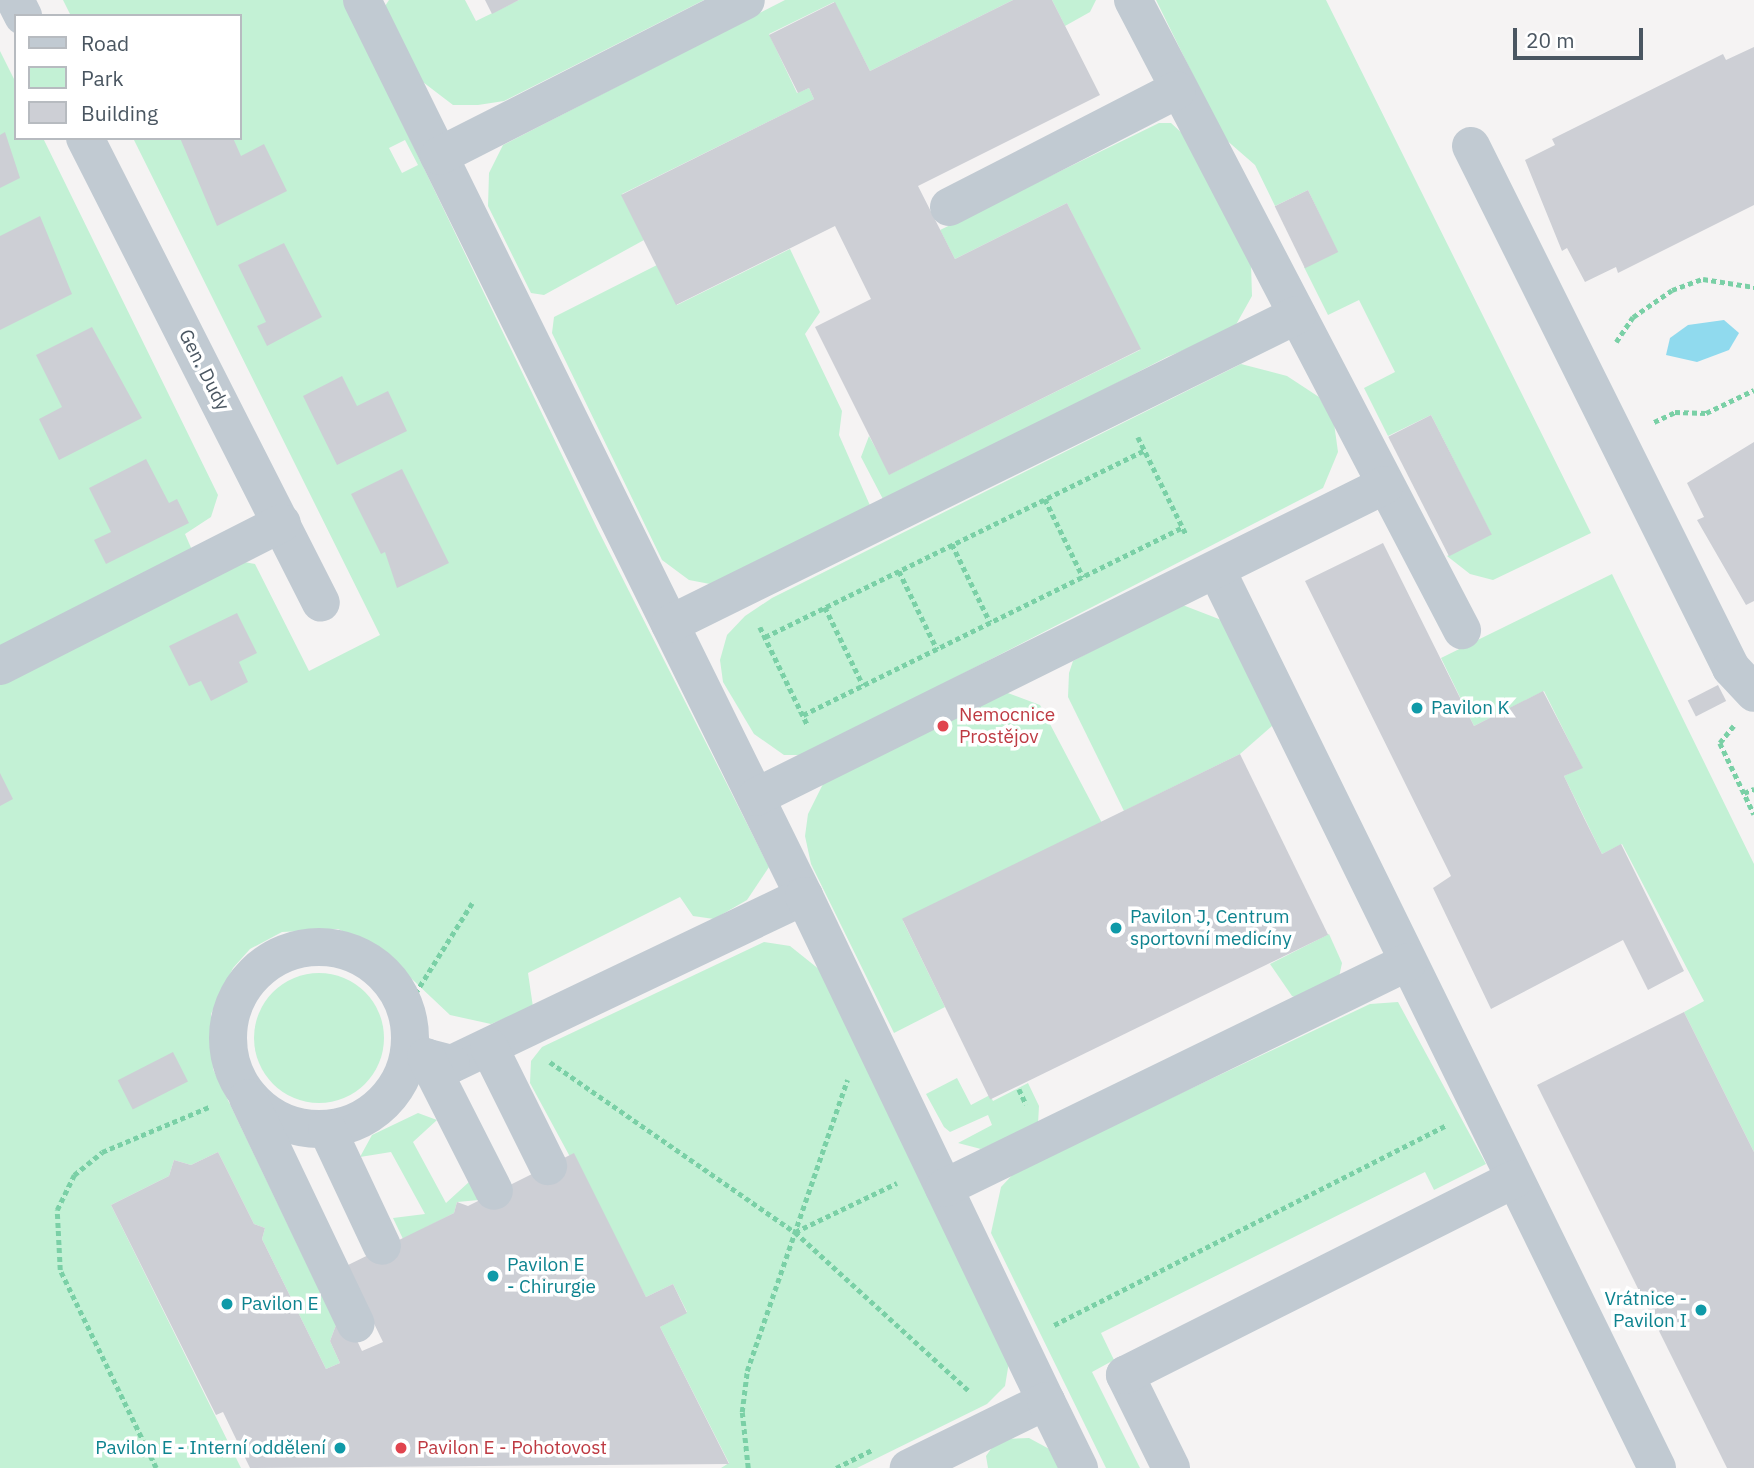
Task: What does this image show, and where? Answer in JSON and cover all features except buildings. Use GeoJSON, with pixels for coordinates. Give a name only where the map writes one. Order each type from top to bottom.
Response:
{"type":"FeatureCollection","features":[{"type":"Feature","properties":{"kind":"street"},"geometry":{"type":"LineString","coordinates":[[362,0],[756,797],[1079,1468]]}},
{"type":"Feature","properties":{"kind":"street"},"geometry":{"type":"LineString","coordinates":[[439,156],[746,0]]}},
{"type":"Feature","properties":{"kind":"street"},"geometry":{"type":"LineString","coordinates":[[1133,0],[1177,90],[1462,630]]}},
{"type":"Feature","properties":{"kind":"street"},"geometry":{"type":"LineString","coordinates":[[949,207],[1177,90]]}},
{"type":"Feature","properties":{"kind":"street","name":"Gen. Dudy"},"geometry":{"type":"LineString","coordinates":[[86,140],[321,603]]}},
{"type":"Feature","properties":{"kind":"street"},"geometry":{"type":"LineString","coordinates":[[1471,145],[1731,668],[1745,707]]}},
{"type":"Feature","properties":{"kind":"street"},"geometry":{"type":"LineString","coordinates":[[670,624],[1297,315]]}},
{"type":"Feature","properties":{"kind":"street"},"geometry":{"type":"LineString","coordinates":[[756,797],[1385,485]]}},
{"type":"Feature","properties":{"kind":"street"},"geometry":{"type":"LineString","coordinates":[[0,666],[282,523]]}},
{"type":"Feature","properties":{"kind":"street"},"geometry":{"type":"LineString","coordinates":[[1212,573],[1408,962],[1657,1468]]}},
{"type":"Feature","properties":{"kind":"street"},"geometry":{"type":"LineString","coordinates":[[418,1055],[451,1064],[804,896]]}},
{"type":"Feature","properties":{"kind":"street"},"geometry":{"type":"LineString","coordinates":[[356,1324],[232,1067],[229,1022],[247,981],[276,957],[312,946],[356,954],[381,971],[406,1008],[418,1055],[494,1191]]}},
{"type":"Feature","properties":{"kind":"street"},"geometry":{"type":"LineString","coordinates":[[938,1177],[1408,962]]}},
{"type":"Feature","properties":{"kind":"street"},"geometry":{"type":"LineString","coordinates":[[501,1041],[548,1166]]}},
{"type":"Feature","properties":{"kind":"street"},"geometry":{"type":"LineString","coordinates":[[246,1093],[282,1122],[327,1129],[356,1122],[381,1105],[418,1055]]}},
{"type":"Feature","properties":{"kind":"street"},"geometry":{"type":"LineString","coordinates":[[327,1129],[382,1246]]}},
{"type":"Feature","properties":{"kind":"street"},"geometry":{"type":"LineString","coordinates":[[1171,1468],[1125,1375],[1515,1179]]}},
{"type":"Feature","properties":{"kind":"street"},"geometry":{"type":"LineString","coordinates":[[896,1456],[989,1428],[1046,1401]]}},
{"type":"Feature","properties":{"kind":"path"},"geometry":{"type":"LineString","coordinates":[[1609,350],[1633,317],[1672,290],[1703,279],[1754,287]]}},
{"type":"Feature","properties":{"kind":"path"},"geometry":{"type":"LineString","coordinates":[[1650,426],[1675,412],[1706,413],[1754,390]]}},
{"type":"Feature","properties":{"kind":"path"},"geometry":{"type":"LineString","coordinates":[[1121,402],[1183,527],[1212,573]]}},
{"type":"Feature","properties":{"kind":"path"},"geometry":{"type":"LineString","coordinates":[[765,637],[1144,450]]}},
{"type":"Feature","properties":{"kind":"path"},"geometry":{"type":"LineString","coordinates":[[1045,499],[1083,577]]}},
{"type":"Feature","properties":{"kind":"path"},"geometry":{"type":"LineString","coordinates":[[803,715],[1183,527]]}},
{"type":"Feature","properties":{"kind":"path"},"geometry":{"type":"LineString","coordinates":[[952,544],[990,622]]}},
{"type":"Feature","properties":{"kind":"path"},"geometry":{"type":"LineString","coordinates":[[899,571],[937,649]]}},
{"type":"Feature","properties":{"kind":"path"},"geometry":{"type":"LineString","coordinates":[[741,589],[827,762]]}},
{"type":"Feature","properties":{"kind":"path"},"geometry":{"type":"LineString","coordinates":[[825,607],[863,685]]}},
{"type":"Feature","properties":{"kind":"path"},"geometry":{"type":"LineString","coordinates":[[1745,707],[1720,743],[1754,814]]}},
{"type":"Feature","properties":{"kind":"path"},"geometry":{"type":"LineString","coordinates":[[1744,793],[1754,789]]}},
{"type":"Feature","properties":{"kind":"path"},"geometry":{"type":"LineString","coordinates":[[406,1008],[472,903]]}},
{"type":"Feature","properties":{"kind":"path"},"geometry":{"type":"LineString","coordinates":[[501,1041],[795,1232],[977,1399],[989,1428]]}},
{"type":"Feature","properties":{"kind":"path"},"geometry":{"type":"LineString","coordinates":[[748,1468],[742,1412],[747,1371],[848,1075]]}},
{"type":"Feature","properties":{"kind":"path"},"geometry":{"type":"LineString","coordinates":[[156,1468],[60,1270],[57,1210],[74,1174],[102,1152],[246,1093]]}},
{"type":"Feature","properties":{"kind":"path"},"geometry":{"type":"LineString","coordinates":[[1018,1343],[1480,1108]]}},
{"type":"Feature","properties":{"kind":"path"},"geometry":{"type":"LineString","coordinates":[[795,1232],[938,1177]]}},
{"type":"Feature","properties":{"kind":"path"},"geometry":{"type":"LineString","coordinates":[[836,1468],[896,1456]]}},
{"type":"Feature","properties":{"kind":"green space"},"geometry":{"type":"Polygon","coordinates":[[[63,0],[343,0],[597,528],[769,867],[747,900],[714,919],[693,916],[680,897],[528,973],[533,1007],[491,1024],[450,1015],[379,948],[338,929],[282,932],[250,949],[233,968],[211,1014],[213,1069],[336,1325],[330,1341],[340,1363],[326,1369],[262,1239],[265,1228],[254,1224],[218,1152],[191,1165],[174,1160],[169,1176],[111,1205],[241,1468],[0,1468],[0,683],[244,562],[255,564],[309,671],[380,635],[134,140],[242,140],[242,14],[70,14],[63,0]],[[405,140],[389,148],[402,173],[418,165],[405,140]]]}},
{"type":"Feature","properties":{"kind":"green space"},"geometry":{"type":"Polygon","coordinates":[[[389,0],[465,0],[476,21],[519,0],[704,0],[504,101],[453,105],[415,76],[383,9],[389,0]]]}},
{"type":"Feature","properties":{"kind":"green space"},"geometry":{"type":"Polygon","coordinates":[[[785,0],[1013,0],[870,71],[834,2],[769,34],[797,93],[809,88],[814,99],[622,194],[644,240],[544,295],[531,293],[488,206],[489,173],[503,145],[785,0]]]}},
{"type":"Feature","properties":{"kind":"green space"},"geometry":{"type":"Polygon","coordinates":[[[1052,0],[1096,0],[1090,12],[1065,26],[1052,0]]]}},
{"type":"Feature","properties":{"kind":"green space"},"geometry":{"type":"Polygon","coordinates":[[[1156,0],[1326,0],[1591,533],[1493,580],[1470,574],[1447,556],[1491,534],[1431,415],[1388,436],[1364,388],[1395,372],[1359,300],[1328,315],[1304,267],[1337,251],[1308,190],[1275,206],[1255,165],[1224,138],[1156,0]]]}},
{"type":"Feature","properties":{"kind":"green space"},"geometry":{"type":"Polygon","coordinates":[[[0,51],[14,79],[14,140],[44,140],[218,495],[211,517],[185,534],[192,550],[0,646],[0,51]]]}},
{"type":"Feature","properties":{"kind":"green space"},"geometry":{"type":"Polygon","coordinates":[[[1159,123],[1171,123],[1185,136],[1251,264],[1252,296],[1233,330],[1167,357],[885,503],[861,457],[869,436],[890,474],[1140,350],[1067,203],[955,259],[940,230],[1159,123]]]}},
{"type":"Feature","properties":{"kind":"green space"},"geometry":{"type":"Polygon","coordinates":[[[790,249],[820,312],[805,334],[842,411],[839,435],[872,510],[710,584],[689,580],[662,560],[552,333],[554,317],[657,265],[677,305],[790,249]]]}},
{"type":"Feature","properties":{"kind":"green space"},"geometry":{"type":"Polygon","coordinates":[[[1241,364],[1287,376],[1319,397],[1334,423],[1338,452],[1323,488],[805,755],[784,755],[754,734],[723,682],[720,660],[727,635],[745,616],[772,598],[1241,364]]]}},
{"type":"Feature","properties":{"kind":"green space"},"geometry":{"type":"Polygon","coordinates":[[[1612,574],[1754,864],[1754,1152],[1684,1012],[1704,1001],[1622,844],[1602,854],[1564,776],[1582,767],[1544,691],[1474,726],[1441,658],[1612,574]]]}},
{"type":"Feature","properties":{"kind":"green space"},"geometry":{"type":"Polygon","coordinates":[[[1180,604],[1224,621],[1273,725],[1240,754],[1124,811],[1068,697],[1069,673],[1073,661],[1180,604]]]}},
{"type":"Feature","properties":{"kind":"green space"},"geometry":{"type":"Polygon","coordinates":[[[1005,692],[1040,705],[1102,823],[903,921],[945,1007],[894,1033],[811,864],[805,836],[808,814],[825,780],[1005,692]]]}},
{"type":"Feature","properties":{"kind":"green space"},"geometry":{"type":"Polygon","coordinates":[[[1329,934],[1342,963],[1339,977],[1303,1000],[1292,996],[1270,964],[1329,934]]]}},
{"type":"Feature","properties":{"kind":"green space"},"geometry":{"type":"Polygon","coordinates":[[[764,942],[790,946],[820,970],[1009,1362],[1005,1386],[987,1404],[857,1468],[721,1468],[729,1463],[660,1327],[687,1312],[673,1284],[646,1297],[530,1083],[531,1061],[542,1047],[764,942]]]}},
{"type":"Feature","properties":{"kind":"green space"},"geometry":{"type":"Polygon","coordinates":[[[319,973],[344,978],[365,992],[379,1013],[384,1038],[379,1063],[365,1084],[344,1098],[319,1103],[294,1098],[273,1084],[259,1063],[254,1038],[259,1013],[273,992],[294,978],[319,973]]]}},
{"type":"Feature","properties":{"kind":"green space"},"geometry":{"type":"Polygon","coordinates":[[[1398,1002],[1486,1164],[1434,1190],[1425,1172],[1101,1333],[1114,1360],[1092,1372],[1140,1468],[1106,1468],[991,1233],[1001,1187],[1016,1171],[1370,1004],[1398,1002]]]}},
{"type":"Feature","properties":{"kind":"green space"},"geometry":{"type":"Polygon","coordinates":[[[957,1078],[971,1105],[990,1095],[993,1101],[1028,1083],[1039,1106],[1038,1124],[981,1149],[958,1143],[992,1125],[988,1115],[950,1132],[944,1127],[926,1094],[957,1078]]]}},
{"type":"Feature","properties":{"kind":"green space"},"geometry":{"type":"Polygon","coordinates":[[[418,1113],[437,1120],[413,1142],[446,1203],[469,1182],[479,1200],[457,1202],[454,1213],[403,1239],[393,1218],[425,1214],[391,1152],[360,1157],[372,1135],[418,1113]]]}},
{"type":"Feature","properties":{"kind":"green space"},"geometry":{"type":"Polygon","coordinates":[[[1029,1438],[1053,1451],[1063,1468],[988,1468],[986,1456],[993,1446],[1003,1439],[1029,1438]]]}},
{"type":"Feature","properties":{"kind":"water"},"geometry":{"type":"Polygon","coordinates":[[[1724,320],[1739,333],[1729,350],[1697,362],[1666,355],[1670,338],[1688,325],[1724,320]]]}},
{"type":"Feature","properties":{"kind":"place","name":"Pavilon K"},"geometry":{"type":"Point","coordinates":[1417,708]}},
{"type":"Feature","properties":{"kind":"place","name":"Nemocnice Prostějov"},"geometry":{"type":"Point","coordinates":[943,726]}},
{"type":"Feature","properties":{"kind":"place","name":"Pavilon J, Centrum sportovní medicíny"},"geometry":{"type":"Point","coordinates":[1116,928]}},
{"type":"Feature","properties":{"kind":"place","name":"Pavilon E - Chirurgie"},"geometry":{"type":"Point","coordinates":[493,1276]}},
{"type":"Feature","properties":{"kind":"place","name":"Pavilon E"},"geometry":{"type":"Point","coordinates":[227,1304]}},
{"type":"Feature","properties":{"kind":"place","name":"Vrátnice - Pavilon I"},"geometry":{"type":"Point","coordinates":[1701,1310]}},
{"type":"Feature","properties":{"kind":"place","name":"Pavilon E - Interní oddělení"},"geometry":{"type":"Point","coordinates":[340,1448]}},
{"type":"Feature","properties":{"kind":"place","name":"Pavilon E - Pohotovost"},"geometry":{"type":"Point","coordinates":[401,1448]}}]}
